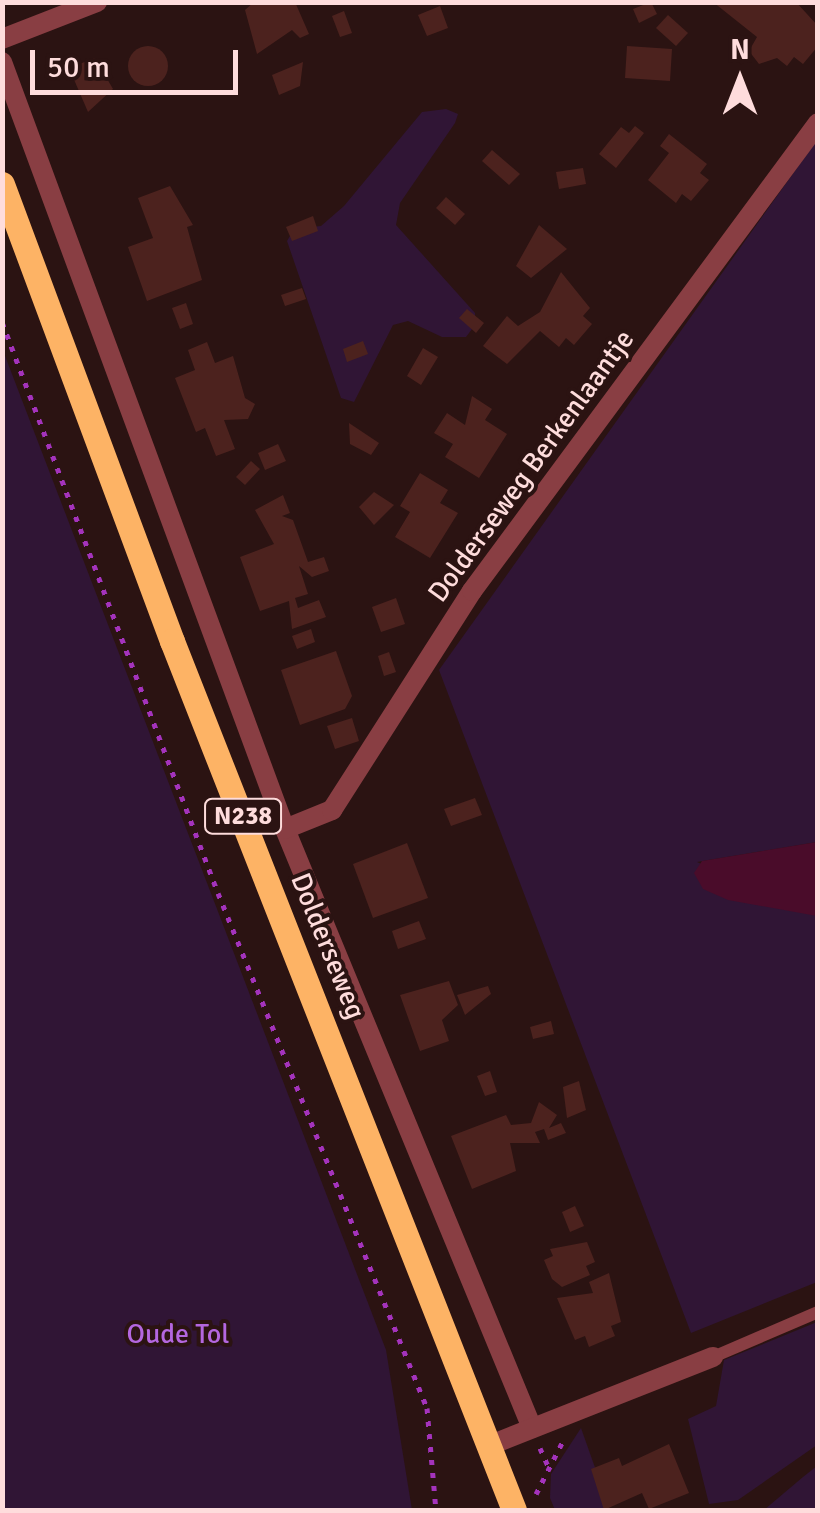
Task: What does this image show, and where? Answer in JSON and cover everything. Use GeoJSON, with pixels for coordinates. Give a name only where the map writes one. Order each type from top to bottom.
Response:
{"type":"FeatureCollection","features":[{"type":"Feature","properties":{"kind":"main road","name":"Dolderseweg"},"geometry":{"type":"LineString","coordinates":[[2,184],[513,1509]]}},
{"type":"Feature","properties":{"kind":"street"},"geometry":{"type":"LineString","coordinates":[[2,39],[97,2]]}},
{"type":"Feature","properties":{"kind":"street"},"geometry":{"type":"LineString","coordinates":[[2,62],[286,829],[532,1428]]}},
{"type":"Feature","properties":{"kind":"street","name":"Dolderseweg Berkenlaantje"},"geometry":{"type":"LineString","coordinates":[[286,829],[332,810],[472,591],[818,123]]}},
{"type":"Feature","properties":{"kind":"street"},"geometry":{"type":"LineString","coordinates":[[488,1446],[713,1356]]}},
{"type":"Feature","properties":{"kind":"lane"},"geometry":{"type":"LineString","coordinates":[[713,1356],[818,1312]]}},
{"type":"Feature","properties":{"kind":"path"},"geometry":{"type":"LineString","coordinates":[[2,322],[218,893],[427,1408],[436,1510]]}},
{"type":"Feature","properties":{"kind":"path"},"geometry":{"type":"LineString","coordinates":[[513,1509],[546,1483],[573,1412]]}},
{"type":"Feature","properties":{"kind":"green space"},"geometry":{"type":"Polygon","coordinates":[[[446,109],[458,114],[455,123],[400,203],[396,225],[475,313],[475,325],[466,337],[442,337],[408,321],[393,325],[354,402],[341,398],[287,241],[294,229],[321,226],[344,206],[422,112],[446,109]]]}},
{"type":"Feature","properties":{"kind":"green space"},"geometry":{"type":"Polygon","coordinates":[[[817,140],[817,842],[697,862],[817,916],[817,1282],[691,1333],[439,670],[817,140]]]}},
{"type":"Feature","properties":{"kind":"green space","name":"Oude Tol"},"geometry":{"type":"Polygon","coordinates":[[[2,348],[386,1350],[412,1510],[3,1510],[2,348]]]}},
{"type":"Feature","properties":{"kind":"green space"},"geometry":{"type":"Polygon","coordinates":[[[817,1322],[817,1445],[738,1500],[709,1504],[688,1419],[716,1406],[724,1360],[817,1322]]]}},
{"type":"Feature","properties":{"kind":"green space"},"geometry":{"type":"Polygon","coordinates":[[[581,1428],[610,1510],[555,1510],[550,1498],[551,1474],[581,1428]]]}},
{"type":"Feature","properties":{"kind":"green space"},"geometry":{"type":"Polygon","coordinates":[[[817,1466],[817,1510],[764,1510],[803,1477],[817,1466]]]}},
{"type":"Feature","properties":{"kind":"shaded area"},"geometry":{"type":"Polygon","coordinates":[[[817,842],[817,916],[728,900],[703,889],[694,873],[702,861],[817,842]]]}},
{"type":"Feature","properties":{"kind":"building"},"geometry":{"type":"Polygon","coordinates":[[[254,2],[295,2],[309,34],[300,38],[292,30],[257,54],[245,10],[254,2]]]}},
{"type":"Feature","properties":{"kind":"building"},"geometry":{"type":"Polygon","coordinates":[[[651,2],[657,14],[639,23],[633,9],[651,2]]]}},
{"type":"Feature","properties":{"kind":"building"},"geometry":{"type":"Polygon","coordinates":[[[713,2],[796,2],[818,26],[818,46],[803,64],[794,57],[787,66],[777,58],[759,64],[749,51],[757,37],[713,2]]]}},
{"type":"Feature","properties":{"kind":"building"},"geometry":{"type":"Polygon","coordinates":[[[440,6],[448,28],[427,36],[418,15],[440,6]]]}},
{"type":"Feature","properties":{"kind":"building"},"geometry":{"type":"Polygon","coordinates":[[[344,11],[352,33],[340,37],[332,16],[344,11]]]}},
{"type":"Feature","properties":{"kind":"building"},"geometry":{"type":"Polygon","coordinates":[[[668,15],[688,33],[676,46],[656,28],[668,15]]]}},
{"type":"Feature","properties":{"kind":"building"},"geometry":{"type":"Polygon","coordinates":[[[148,46],[162,52],[168,66],[162,80],[148,86],[134,80],[128,66],[134,52],[148,46]]]}},
{"type":"Feature","properties":{"kind":"building"},"geometry":{"type":"Polygon","coordinates":[[[627,46],[672,49],[670,81],[625,78],[627,46]]]}},
{"type":"Feature","properties":{"kind":"building"},"geometry":{"type":"Polygon","coordinates":[[[95,58],[113,89],[88,112],[69,68],[95,58]]]}},
{"type":"Feature","properties":{"kind":"building"},"geometry":{"type":"Polygon","coordinates":[[[303,62],[300,86],[279,95],[272,75],[303,62]]]}},
{"type":"Feature","properties":{"kind":"building"},"geometry":{"type":"Polygon","coordinates":[[[635,126],[644,133],[616,168],[599,154],[621,127],[629,133],[635,126]]]}},
{"type":"Feature","properties":{"kind":"building"},"geometry":{"type":"Polygon","coordinates":[[[669,134],[707,164],[700,173],[709,180],[691,201],[682,194],[676,203],[648,180],[669,153],[660,146],[669,134]]]}},
{"type":"Feature","properties":{"kind":"building"},"geometry":{"type":"Polygon","coordinates":[[[492,150],[520,174],[509,185],[482,161],[492,150]]]}},
{"type":"Feature","properties":{"kind":"building"},"geometry":{"type":"Polygon","coordinates":[[[583,168],[586,184],[559,189],[556,172],[583,168]]]}},
{"type":"Feature","properties":{"kind":"building"},"geometry":{"type":"Polygon","coordinates":[[[170,186],[193,225],[187,227],[202,280],[147,301],[128,247],[153,238],[138,198],[170,186]]]}},
{"type":"Feature","properties":{"kind":"building"},"geometry":{"type":"Polygon","coordinates":[[[446,197],[465,214],[455,225],[436,208],[446,197]]]}},
{"type":"Feature","properties":{"kind":"building"},"geometry":{"type":"Polygon","coordinates":[[[313,216],[318,231],[292,241],[286,227],[313,216]]]}},
{"type":"Feature","properties":{"kind":"building"},"geometry":{"type":"Polygon","coordinates":[[[539,225],[567,249],[531,278],[516,266],[539,225]]]}},
{"type":"Feature","properties":{"kind":"building"},"geometry":{"type":"Polygon","coordinates":[[[561,272],[590,308],[583,316],[592,324],[574,345],[566,338],[559,347],[540,331],[507,364],[483,346],[507,316],[518,326],[540,312],[561,272]]]}},
{"type":"Feature","properties":{"kind":"building"},"geometry":{"type":"Polygon","coordinates":[[[302,288],[306,299],[285,306],[281,295],[302,288]]]}},
{"type":"Feature","properties":{"kind":"building"},"geometry":{"type":"Polygon","coordinates":[[[186,303],[193,324],[180,329],[172,308],[186,303]]]}},
{"type":"Feature","properties":{"kind":"building"},"geometry":{"type":"Polygon","coordinates":[[[467,309],[484,323],[476,333],[459,318],[467,309]]]}},
{"type":"Feature","properties":{"kind":"building"},"geometry":{"type":"Polygon","coordinates":[[[363,341],[368,354],[347,362],[343,349],[363,341]]]}},
{"type":"Feature","properties":{"kind":"building"},"geometry":{"type":"Polygon","coordinates":[[[207,342],[215,363],[233,356],[245,398],[255,404],[248,419],[224,420],[235,449],[216,456],[205,428],[196,432],[175,378],[195,370],[188,350],[207,342]]]}},
{"type":"Feature","properties":{"kind":"building"},"geometry":{"type":"Polygon","coordinates":[[[423,348],[438,357],[421,385],[407,376],[423,348]]]}},
{"type":"Feature","properties":{"kind":"building"},"geometry":{"type":"Polygon","coordinates":[[[472,396],[492,409],[485,420],[507,434],[479,478],[445,457],[453,444],[434,433],[447,413],[465,425],[472,396]]]}},
{"type":"Feature","properties":{"kind":"building"},"geometry":{"type":"Polygon","coordinates":[[[349,423],[379,443],[371,455],[350,444],[349,423]]]}},
{"type":"Feature","properties":{"kind":"building"},"geometry":{"type":"Polygon","coordinates":[[[278,444],[286,461],[265,470],[258,453],[278,444]]]}},
{"type":"Feature","properties":{"kind":"building"},"geometry":{"type":"Polygon","coordinates":[[[251,461],[260,469],[245,485],[236,477],[251,461]]]}},
{"type":"Feature","properties":{"kind":"building"},"geometry":{"type":"Polygon","coordinates":[[[420,473],[448,490],[440,503],[458,513],[430,558],[395,537],[410,512],[400,506],[420,473]]]}},
{"type":"Feature","properties":{"kind":"building"},"geometry":{"type":"Polygon","coordinates":[[[374,492],[394,505],[374,525],[359,507],[374,492]]]}},
{"type":"Feature","properties":{"kind":"building"},"geometry":{"type":"Polygon","coordinates":[[[283,495],[290,513],[282,516],[293,520],[308,562],[324,557],[329,571],[312,577],[299,566],[308,594],[295,598],[298,608],[319,600],[326,617],[292,629],[289,601],[260,611],[240,557],[274,544],[255,510],[283,495]]]}},
{"type":"Feature","properties":{"kind":"building"},"geometry":{"type":"Polygon","coordinates":[[[396,598],[405,624],[381,632],[372,607],[396,598]]]}},
{"type":"Feature","properties":{"kind":"building"},"geometry":{"type":"Polygon","coordinates":[[[311,629],[315,642],[297,649],[292,636],[311,629]]]}},
{"type":"Feature","properties":{"kind":"building"},"geometry":{"type":"Polygon","coordinates":[[[336,651],[352,696],[345,709],[300,725],[281,670],[336,651]]]}},
{"type":"Feature","properties":{"kind":"building"},"geometry":{"type":"Polygon","coordinates":[[[389,652],[396,672],[384,676],[378,656],[389,652]]]}},
{"type":"Feature","properties":{"kind":"building"},"geometry":{"type":"Polygon","coordinates":[[[352,718],[359,741],[335,749],[327,726],[352,718]]]}},
{"type":"Feature","properties":{"kind":"building"},"geometry":{"type":"Polygon","coordinates":[[[475,798],[482,815],[451,826],[444,809],[475,798]]]}},
{"type":"Feature","properties":{"kind":"building"},"geometry":{"type":"Polygon","coordinates":[[[407,843],[428,898],[373,918],[353,864],[407,843]]]}},
{"type":"Feature","properties":{"kind":"building"},"geometry":{"type":"Polygon","coordinates":[[[419,921],[426,939],[398,949],[392,931],[419,921]]]}},
{"type":"Feature","properties":{"kind":"building"},"geometry":{"type":"Polygon","coordinates":[[[449,981],[458,1005],[442,1020],[449,1041],[420,1051],[400,995],[449,981]]]}},
{"type":"Feature","properties":{"kind":"building"},"geometry":{"type":"Polygon","coordinates":[[[488,986],[491,994],[465,1015],[457,995],[488,986]]]}},
{"type":"Feature","properties":{"kind":"building"},"geometry":{"type":"Polygon","coordinates":[[[551,1021],[554,1034],[533,1039],[530,1027],[551,1021]]]}},
{"type":"Feature","properties":{"kind":"building"},"geometry":{"type":"Polygon","coordinates":[[[490,1071],[497,1092],[485,1096],[477,1076],[490,1071]]]}},
{"type":"Feature","properties":{"kind":"building"},"geometry":{"type":"Polygon","coordinates":[[[579,1081],[586,1110],[567,1118],[563,1087],[579,1081]]]}},
{"type":"Feature","properties":{"kind":"building"},"geometry":{"type":"Polygon","coordinates":[[[539,1102],[557,1115],[549,1128],[561,1123],[566,1133],[548,1140],[544,1129],[535,1132],[540,1143],[510,1143],[516,1171],[472,1189],[451,1136],[506,1115],[511,1125],[531,1123],[539,1102]]]}},
{"type":"Feature","properties":{"kind":"building"},"geometry":{"type":"Polygon","coordinates":[[[575,1206],[584,1226],[570,1232],[562,1212],[575,1206]]]}},
{"type":"Feature","properties":{"kind":"building"},"geometry":{"type":"Polygon","coordinates":[[[587,1242],[595,1262],[586,1266],[590,1275],[562,1287],[552,1279],[544,1260],[553,1256],[550,1249],[587,1242]]]}},
{"type":"Feature","properties":{"kind":"building"},"geometry":{"type":"Polygon","coordinates":[[[609,1273],[621,1322],[611,1326],[615,1336],[589,1347],[585,1336],[575,1340],[557,1298],[593,1293],[589,1282],[609,1273]]]}},
{"type":"Feature","properties":{"kind":"building"},"geometry":{"type":"Polygon","coordinates":[[[669,1444],[689,1493],[649,1509],[642,1493],[604,1510],[591,1469],[619,1458],[622,1466],[669,1444]]]}}]}
